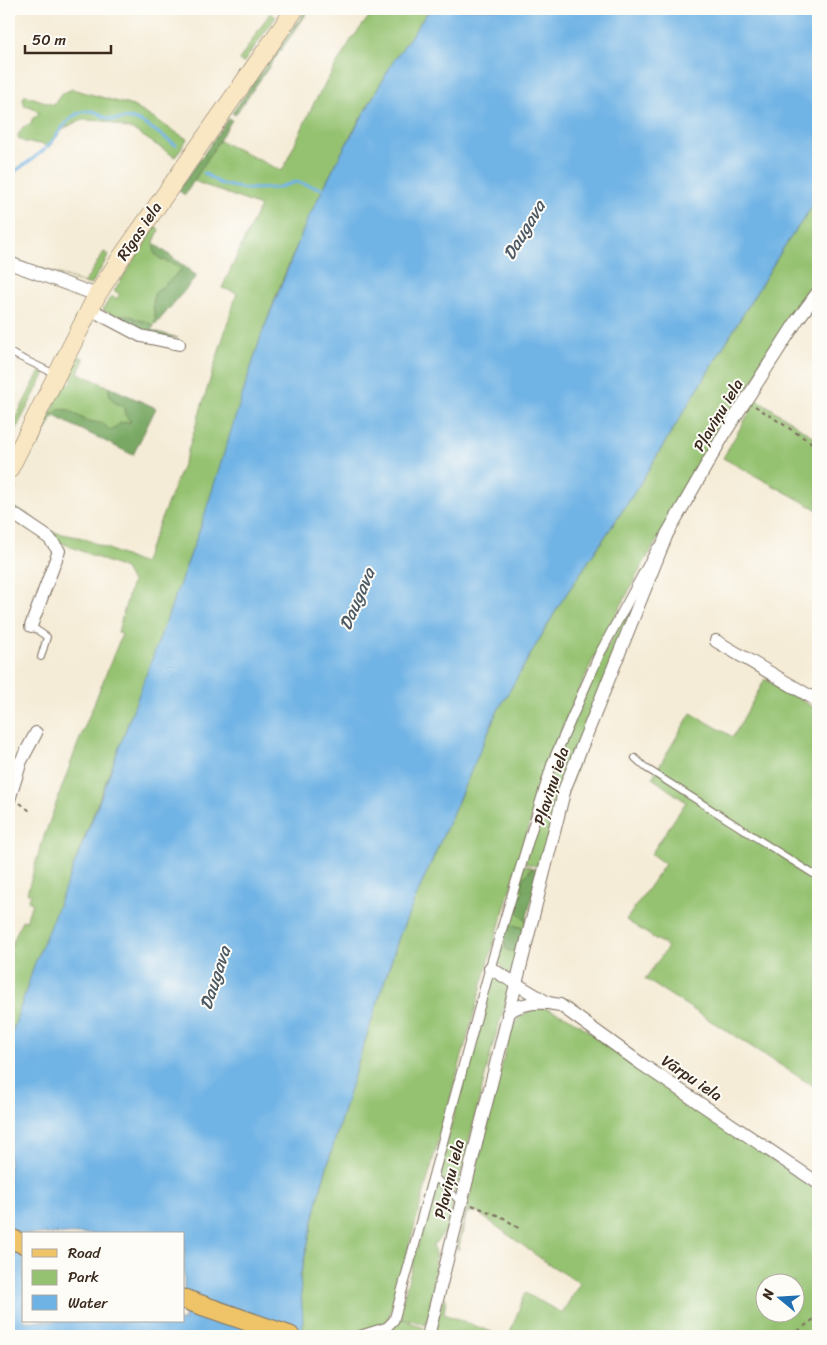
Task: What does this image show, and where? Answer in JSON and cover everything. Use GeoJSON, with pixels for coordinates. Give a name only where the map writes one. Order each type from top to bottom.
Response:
{"type":"FeatureCollection","features":[{"type":"Feature","properties":{"kind":"main road","name":"Rīgas iela"},"geometry":{"type":"LineString","coordinates":[[9,470],[94,302],[148,216],[295,9]]}},
{"type":"Feature","properties":{"kind":"main road"},"geometry":{"type":"LineString","coordinates":[[9,1238],[22,1243]]}},
{"type":"Feature","properties":{"kind":"main road"},"geometry":{"type":"LineString","coordinates":[[185,1299],[290,1336]]}},
{"type":"Feature","properties":{"kind":"street"},"geometry":{"type":"LineString","coordinates":[[9,263],[94,302],[141,336],[179,344]]}},
{"type":"Feature","properties":{"kind":"street","name":"Pļaviņu iela"},"geometry":{"type":"LineString","coordinates":[[428,1336],[565,788],[667,534],[746,399],[798,319],[818,292]]}},
{"type":"Feature","properties":{"kind":"street"},"geometry":{"type":"LineString","coordinates":[[9,511],[49,538],[59,551],[31,626]]}},
{"type":"Feature","properties":{"kind":"street"},"geometry":{"type":"LineString","coordinates":[[358,1336],[387,1327],[394,1320],[490,968],[559,742],[599,655],[640,576],[667,534]]}},
{"type":"Feature","properties":{"kind":"street"},"geometry":{"type":"LineString","coordinates":[[716,641],[818,702]]}},
{"type":"Feature","properties":{"kind":"street"},"geometry":{"type":"LineString","coordinates":[[9,800],[21,761],[36,733]]}},
{"type":"Feature","properties":{"kind":"street","name":"Vārpu iela"},"geometry":{"type":"LineString","coordinates":[[490,968],[548,1003]]}},
{"type":"Feature","properties":{"kind":"street","name":"Vārpu iela"},"geometry":{"type":"LineString","coordinates":[[508,1013],[514,1008],[532,1002],[560,1005],[640,1063],[818,1183]]}},
{"type":"Feature","properties":{"kind":"lane"},"geometry":{"type":"LineString","coordinates":[[9,352],[57,375]]}},
{"type":"Feature","properties":{"kind":"lane"},"geometry":{"type":"LineString","coordinates":[[31,626],[46,637],[41,657]]}},
{"type":"Feature","properties":{"kind":"lane"},"geometry":{"type":"LineString","coordinates":[[634,758],[646,768],[818,877]]}},
{"type":"Feature","properties":{"kind":"lane"},"geometry":{"type":"LineString","coordinates":[[434,1176],[460,1202]]}},
{"type":"Feature","properties":{"kind":"path"},"geometry":{"type":"LineString","coordinates":[[746,399],[818,447]]}},
{"type":"Feature","properties":{"kind":"path"},"geometry":{"type":"LineString","coordinates":[[460,1202],[504,1218],[521,1230]]}},
{"type":"Feature","properties":{"kind":"path"},"geometry":{"type":"LineString","coordinates":[[791,1336],[818,1316]]}},
{"type":"Feature","properties":{"kind":"path"},"geometry":{"type":"LineString","coordinates":[[407,1336],[408,1333],[418,1336]]}},
{"type":"Feature","properties":{"kind":"green space"},"geometry":{"type":"Polygon","coordinates":[[[307,9],[310,9],[235,115],[232,113],[307,9]]]}},
{"type":"Feature","properties":{"kind":"green space"},"geometry":{"type":"Polygon","coordinates":[[[375,9],[430,9],[404,47],[356,127],[313,209],[294,251],[261,338],[223,459],[174,601],[9,1042],[9,952],[22,920],[26,921],[32,903],[28,901],[31,894],[27,893],[41,845],[77,746],[122,634],[118,632],[132,582],[125,569],[57,541],[9,505],[28,515],[47,531],[83,538],[143,564],[186,457],[237,293],[222,288],[260,206],[194,181],[218,140],[282,171],[315,101],[351,40],[375,9]]]}},
{"type":"Feature","properties":{"kind":"green space"},"geometry":{"type":"Polygon","coordinates":[[[270,13],[276,17],[243,63],[239,60],[270,13]]]}},
{"type":"Feature","properties":{"kind":"green space"},"geometry":{"type":"Polygon","coordinates":[[[72,89],[133,106],[187,139],[175,157],[135,131],[105,121],[80,120],[63,129],[49,147],[19,139],[18,135],[23,127],[32,123],[32,119],[39,114],[32,107],[24,105],[23,99],[25,95],[54,105],[61,94],[72,89]]]}},
{"type":"Feature","properties":{"kind":"green space"},"geometry":{"type":"Polygon","coordinates":[[[229,118],[232,120],[185,195],[179,191],[181,187],[229,118]]]}},
{"type":"Feature","properties":{"kind":"green space"},"geometry":{"type":"Polygon","coordinates":[[[818,198],[818,283],[796,310],[643,564],[594,657],[551,755],[492,949],[387,1324],[345,1336],[325,1336],[303,1330],[300,1278],[321,1187],[358,1062],[400,934],[496,714],[561,602],[633,495],[784,247],[818,198]]]}},
{"type":"Feature","properties":{"kind":"green space"},"geometry":{"type":"Polygon","coordinates":[[[156,226],[159,230],[154,242],[156,255],[181,270],[165,286],[160,288],[153,307],[156,319],[154,326],[132,316],[121,319],[103,310],[111,296],[116,299],[120,294],[114,291],[156,226]]]}},
{"type":"Feature","properties":{"kind":"green space"},"geometry":{"type":"Polygon","coordinates":[[[155,244],[197,276],[156,324],[153,304],[154,294],[181,270],[156,255],[154,250],[155,244]]]}},
{"type":"Feature","properties":{"kind":"green space"},"geometry":{"type":"Polygon","coordinates":[[[104,252],[109,255],[91,285],[84,283],[104,252]]]}},
{"type":"Feature","properties":{"kind":"green space"},"geometry":{"type":"Polygon","coordinates":[[[123,314],[146,321],[154,326],[151,330],[178,338],[152,336],[121,319],[123,314]]]}},
{"type":"Feature","properties":{"kind":"green space"},"geometry":{"type":"Polygon","coordinates":[[[80,356],[84,359],[78,373],[109,387],[114,402],[125,407],[131,422],[125,422],[111,431],[79,417],[69,410],[52,414],[48,418],[66,382],[70,384],[73,379],[69,376],[80,356]]]}},
{"type":"Feature","properties":{"kind":"green space"},"geometry":{"type":"Polygon","coordinates":[[[40,371],[45,373],[10,441],[9,431],[40,371]]]}},
{"type":"Feature","properties":{"kind":"green space"},"geometry":{"type":"Polygon","coordinates":[[[109,387],[156,408],[133,455],[54,416],[37,447],[35,446],[48,418],[60,409],[69,410],[86,421],[102,423],[111,431],[120,423],[131,422],[125,415],[124,407],[111,398],[109,387]]]}},
{"type":"Feature","properties":{"kind":"green space"},"geometry":{"type":"Polygon","coordinates":[[[757,399],[818,440],[818,510],[723,458],[757,399]]]}},
{"type":"Feature","properties":{"kind":"green space"},"geometry":{"type":"Polygon","coordinates":[[[649,568],[540,867],[525,863],[557,757],[596,669],[649,568]]]}},
{"type":"Feature","properties":{"kind":"green space"},"geometry":{"type":"Polygon","coordinates":[[[765,679],[818,710],[818,1089],[645,979],[668,947],[626,920],[665,864],[651,854],[686,802],[652,778],[691,713],[733,737],[765,679]]]}},
{"type":"Feature","properties":{"kind":"green space"},"geometry":{"type":"Polygon","coordinates":[[[524,865],[533,868],[529,870],[524,891],[516,902],[517,911],[526,921],[524,928],[512,925],[506,929],[524,865]]]}},
{"type":"Feature","properties":{"kind":"green space"},"geometry":{"type":"Polygon","coordinates":[[[533,868],[539,870],[526,921],[516,911],[516,902],[524,891],[521,887],[523,878],[533,868]]]}},
{"type":"Feature","properties":{"kind":"green space"},"geometry":{"type":"Polygon","coordinates":[[[512,925],[524,928],[517,954],[506,949],[504,941],[506,929],[512,925]]]}},
{"type":"Feature","properties":{"kind":"green space"},"geometry":{"type":"Polygon","coordinates":[[[504,941],[506,949],[517,954],[512,975],[507,973],[498,963],[504,941]]]}},
{"type":"Feature","properties":{"kind":"green space"},"geometry":{"type":"Polygon","coordinates":[[[497,978],[507,983],[508,995],[493,1044],[456,1194],[441,1177],[440,1165],[489,988],[492,980],[497,978]]]}},
{"type":"Feature","properties":{"kind":"green space"},"geometry":{"type":"Polygon","coordinates":[[[545,1008],[568,1017],[818,1192],[818,1336],[509,1336],[525,1293],[562,1313],[580,1283],[547,1263],[477,1212],[467,1212],[458,1250],[457,1248],[510,1032],[523,1014],[545,1008]]]}},
{"type":"Feature","properties":{"kind":"green space"},"geometry":{"type":"Polygon","coordinates":[[[435,1182],[445,1190],[454,1203],[447,1230],[433,1245],[436,1259],[433,1283],[435,1290],[426,1325],[402,1317],[400,1311],[435,1182]]]}},
{"type":"Feature","properties":{"kind":"green space"},"geometry":{"type":"Polygon","coordinates":[[[446,1298],[444,1314],[502,1336],[434,1336],[443,1299],[446,1298]]]}},
{"type":"Feature","properties":{"kind":"green space"},"geometry":{"type":"Polygon","coordinates":[[[397,1316],[424,1328],[421,1335],[407,1331],[405,1335],[404,1332],[393,1333],[392,1336],[361,1336],[397,1316]]]}},
{"type":"Feature","properties":{"kind":"water","name":"Daugava"},"geometry":{"type":"Polygon","coordinates":[[[430,9],[818,9],[818,198],[784,247],[633,495],[561,602],[496,714],[400,934],[358,1062],[321,1187],[300,1277],[303,1320],[302,1336],[9,1336],[9,1042],[35,963],[96,810],[200,529],[261,336],[308,218],[342,152],[394,60],[430,9]]]}},
{"type":"Feature","properties":{"kind":"waterway"},"geometry":{"type":"LineString","coordinates":[[9,175],[40,153],[71,118],[82,112],[89,111],[107,118],[139,121],[176,145]]}},
{"type":"Feature","properties":{"kind":"waterway"},"geometry":{"type":"LineString","coordinates":[[204,173],[221,184],[246,189],[276,188],[296,182],[323,189]]}}]}
